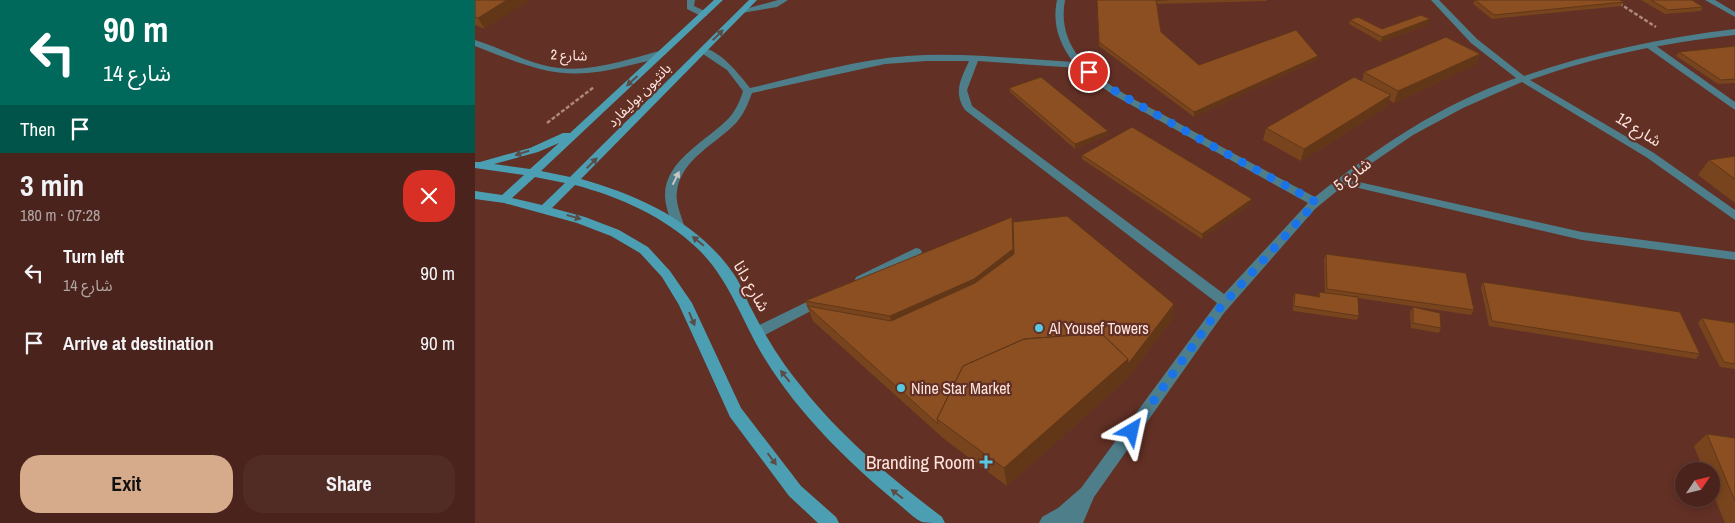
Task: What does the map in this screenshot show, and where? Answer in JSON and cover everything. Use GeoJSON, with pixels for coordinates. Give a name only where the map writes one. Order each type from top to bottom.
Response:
{"type":"FeatureCollection","features":[{"type":"Feature","properties":{"kind":"street"},"geometry":{"type":"LineString","coordinates":[[691,0],[690,7],[704,14]]}},
{"type":"Feature","properties":{"kind":"street","name":"بانثيون بوليفارد"},"geometry":{"type":"LineString","coordinates":[[504,199],[719,0]]}},
{"type":"Feature","properties":{"kind":"street","name":"بانثيون بوليفارد"},"geometry":{"type":"LineString","coordinates":[[545,209],[575,181],[753,0]]}},
{"type":"Feature","properties":{"kind":"street"},"geometry":{"type":"LineString","coordinates":[[742,11],[774,5],[785,0]]}},
{"type":"Feature","properties":{"kind":"street"},"geometry":{"type":"LineString","coordinates":[[1061,0],[1059,8],[1060,26],[1067,46],[1081,65],[1118,93],[1316,202]]}},
{"type":"Feature","properties":{"kind":"street","name":"شارع 12"},"geometry":{"type":"LineString","coordinates":[[1435,0],[1473,41],[1521,78],[1650,155],[1735,216]]}},
{"type":"Feature","properties":{"kind":"street"},"geometry":{"type":"LineString","coordinates":[[1709,0],[1735,15]]}},
{"type":"Feature","properties":{"kind":"street","name":"شارع 5"},"geometry":{"type":"LineString","coordinates":[[1074,523],[1088,492],[1225,302],[1316,202],[1393,142],[1436,116],[1521,78],[1583,58],[1676,40],[1735,32]]}},
{"type":"Feature","properties":{"kind":"street","name":"شارع 2"},"geometry":{"type":"LineString","coordinates":[[475,43],[551,70],[570,72],[613,67],[663,53]]}},
{"type":"Feature","properties":{"kind":"street"},"geometry":{"type":"LineString","coordinates":[[1649,45],[1735,107]]}},
{"type":"Feature","properties":{"kind":"street"},"geometry":{"type":"LineString","coordinates":[[678,225],[671,192],[674,178],[683,165],[740,113],[746,102],[748,91],[731,68],[703,50]]}},
{"type":"Feature","properties":{"kind":"street"},"geometry":{"type":"LineString","coordinates":[[748,91],[884,62],[925,58],[1081,65]]}},
{"type":"Feature","properties":{"kind":"street"},"geometry":{"type":"LineString","coordinates":[[974,60],[961,92],[964,103],[969,108],[1225,302]]}},
{"type":"Feature","properties":{"kind":"street"},"geometry":{"type":"LineString","coordinates":[[475,165],[533,150],[582,126]]}},
{"type":"Feature","properties":{"kind":"street","name":"شارع دانا"},"geometry":{"type":"LineString","coordinates":[[475,165],[533,172],[575,181],[612,192],[638,203],[678,225],[706,248],[729,276],[777,366],[824,425],[887,486],[936,523]]}},
{"type":"Feature","properties":{"kind":"street"},"geometry":{"type":"LineString","coordinates":[[1341,181],[1582,236],[1634,245],[1735,256]]}},
{"type":"Feature","properties":{"kind":"street"},"geometry":{"type":"LineString","coordinates":[[475,195],[504,199],[581,220],[615,234],[643,250],[667,274],[685,303],[735,412],[795,491],[830,523]]}},
{"type":"Feature","properties":{"kind":"street"},"geometry":{"type":"LineString","coordinates":[[758,332],[916,252]]}},
{"type":"Feature","properties":{"kind":"street","name":"شارع 5"},"geometry":{"type":"LineString","coordinates":[[1048,523],[1064,514],[1088,492]]}},
{"type":"Feature","properties":{"kind":"path"},"geometry":{"type":"LineString","coordinates":[[1614,0],[1676,40]]}},
{"type":"Feature","properties":{"kind":"path"},"geometry":{"type":"LineString","coordinates":[[533,150],[528,138],[612,73],[613,67]]}},
{"type":"Feature","properties":{"kind":"building"},"geometry":{"type":"Polygon","coordinates":[[[475,0],[507,0],[478,18],[475,17],[475,0]]]}},
{"type":"Feature","properties":{"kind":"building"},"geometry":{"type":"Polygon","coordinates":[[[1097,0],[1156,0],[1161,32],[1199,65],[1296,30],[1318,56],[1194,112],[1099,42],[1097,0]]]}},
{"type":"Feature","properties":{"kind":"building"},"geometry":{"type":"Polygon","coordinates":[[[1475,0],[1620,0],[1624,2],[1494,15],[1475,0]]]}},
{"type":"Feature","properties":{"kind":"building"},"geometry":{"type":"Polygon","coordinates":[[[1651,0],[1692,0],[1703,7],[1668,10],[1651,0]]]}},
{"type":"Feature","properties":{"kind":"building"},"geometry":{"type":"Polygon","coordinates":[[[1421,15],[1430,19],[1382,37],[1350,20],[1358,17],[1382,29],[1421,15]]]}},
{"type":"Feature","properties":{"kind":"building"},"geometry":{"type":"Polygon","coordinates":[[[1446,37],[1480,54],[1398,91],[1364,72],[1446,37]]]}},
{"type":"Feature","properties":{"kind":"building"},"geometry":{"type":"Polygon","coordinates":[[[1735,46],[1735,79],[1721,80],[1679,52],[1735,46]]]}},
{"type":"Feature","properties":{"kind":"building"},"geometry":{"type":"Polygon","coordinates":[[[1041,77],[1108,131],[1075,144],[1009,88],[1041,77]]]}},
{"type":"Feature","properties":{"kind":"building"},"geometry":{"type":"Polygon","coordinates":[[[1354,77],[1391,95],[1304,149],[1266,128],[1354,77]]]}},
{"type":"Feature","properties":{"kind":"building"},"geometry":{"type":"Polygon","coordinates":[[[1132,127],[1252,199],[1202,234],[1082,155],[1132,127]]]}},
{"type":"Feature","properties":{"kind":"building"},"geometry":{"type":"Polygon","coordinates":[[[1735,156],[1735,179],[1709,160],[1735,156]]]}},
{"type":"Feature","properties":{"kind":"building","name":"Al Yousef Towers"},"geometry":{"type":"Polygon","coordinates":[[[1067,216],[1174,304],[1128,364],[1128,359],[1101,333],[1024,339],[963,366],[937,419],[938,424],[807,306],[891,321],[975,283],[1014,254],[1013,222],[1067,216]]]}},
{"type":"Feature","properties":{"kind":"building"},"geometry":{"type":"Polygon","coordinates":[[[1012,217],[1013,249],[974,279],[890,316],[805,301],[1012,217]]]}},
{"type":"Feature","properties":{"kind":"building"},"geometry":{"type":"Polygon","coordinates":[[[1326,254],[1466,273],[1474,310],[1327,289],[1326,254]]]}},
{"type":"Feature","properties":{"kind":"building"},"geometry":{"type":"Polygon","coordinates":[[[1483,282],[1680,312],[1700,354],[1492,321],[1483,282]]]}},
{"type":"Feature","properties":{"kind":"building"},"geometry":{"type":"Polygon","coordinates":[[[1319,292],[1358,297],[1359,316],[1294,306],[1295,293],[1320,297],[1319,292]]]}},
{"type":"Feature","properties":{"kind":"building"},"geometry":{"type":"Polygon","coordinates":[[[1413,307],[1440,313],[1441,328],[1413,323],[1413,307]]]}},
{"type":"Feature","properties":{"kind":"building"},"geometry":{"type":"Polygon","coordinates":[[[1702,318],[1735,323],[1735,364],[1724,362],[1702,318]]]}},
{"type":"Feature","properties":{"kind":"building","name":"Al Yousef Towers"},"geometry":{"type":"Polygon","coordinates":[[[1101,333],[1128,359],[1004,468],[937,419],[963,366],[1024,339],[1101,333]]]}},
{"type":"Feature","properties":{"kind":"building"},"geometry":{"type":"Polygon","coordinates":[[[1707,434],[1735,438],[1735,501],[1720,462],[1707,434]]]}},
{"type":"Feature","properties":{"kind":"place","name":"Al Yousef Towers"},"geometry":{"type":"Point","coordinates":[1039,328]}},
{"type":"Feature","properties":{"kind":"place","name":"Nine Star Market"},"geometry":{"type":"Point","coordinates":[901,388]}},
{"type":"Feature","properties":{"kind":"place","name":"Branding Room"},"geometry":{"type":"Point","coordinates":[986,462]}},
{"type":"Feature","properties":{"kind":"route"},"geometry":{"type":"LineString","coordinates":[[1089,72],[1118,93],[1316,202],[1219,309],[1132,431]]}}]}
